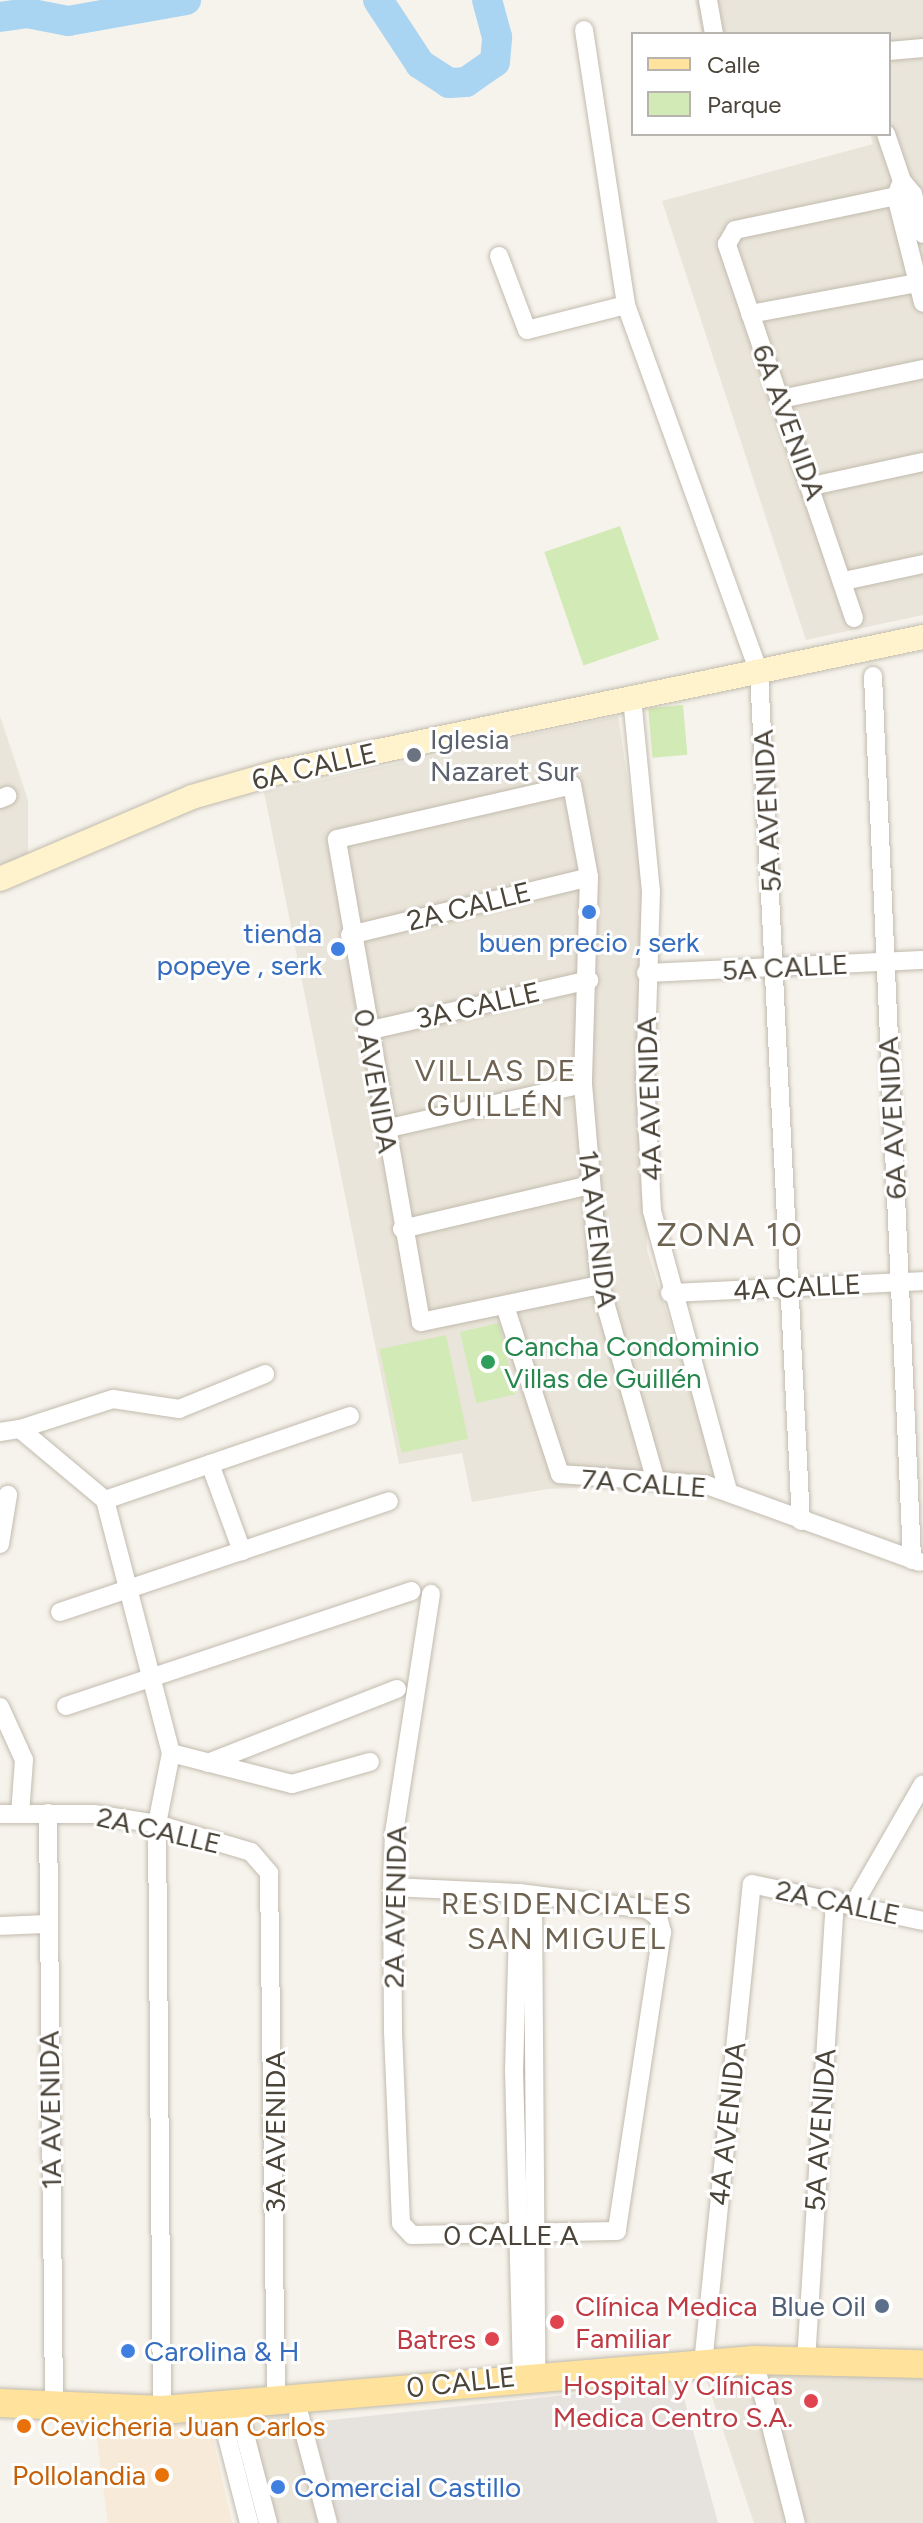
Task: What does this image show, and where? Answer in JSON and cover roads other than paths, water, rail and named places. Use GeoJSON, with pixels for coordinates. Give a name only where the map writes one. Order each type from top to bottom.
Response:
{"type":"FeatureCollection","features":[{"type":"Feature","properties":{"kind":"main road","name":"6A CALLE"},"geometry":{"type":"LineString","coordinates":[[0,879],[231,785],[923,637]]}},
{"type":"Feature","properties":{"kind":"main road","name":"0 CALLE"},"geometry":{"type":"LineString","coordinates":[[0,2403],[162,2410],[529,2375],[754,2360],[923,2364]]}},
{"type":"Feature","properties":{"kind":"street"},"geometry":{"type":"LineString","coordinates":[[708,0],[714,32]]}},
{"type":"Feature","properties":{"kind":"street","name":"5A AVENIDA"},"geometry":{"type":"LineString","coordinates":[[584,30],[626,305],[759,672],[801,1521]]}},
{"type":"Feature","properties":{"kind":"street"},"geometry":{"type":"LineString","coordinates":[[891,51],[923,48]]}},
{"type":"Feature","properties":{"kind":"street"},"geometry":{"type":"LineString","coordinates":[[887,136],[904,190],[923,234]]}},
{"type":"Feature","properties":{"kind":"street"},"geometry":{"type":"LineString","coordinates":[[904,190],[923,303]]}},
{"type":"Feature","properties":{"kind":"street","name":"6A AVENIDA"},"geometry":{"type":"LineString","coordinates":[[854,618],[812,486],[727,244],[735,230],[904,190]]}},
{"type":"Feature","properties":{"kind":"street"},"geometry":{"type":"LineString","coordinates":[[499,256],[527,330],[626,305]]}},
{"type":"Feature","properties":{"kind":"street"},"geometry":{"type":"LineString","coordinates":[[750,314],[920,282]]}},
{"type":"Feature","properties":{"kind":"street"},"geometry":{"type":"LineString","coordinates":[[781,399],[923,369]]}},
{"type":"Feature","properties":{"kind":"street"},"geometry":{"type":"LineString","coordinates":[[812,486],[923,462]]}},
{"type":"Feature","properties":{"kind":"street"},"geometry":{"type":"LineString","coordinates":[[844,581],[923,564]]}},
{"type":"Feature","properties":{"kind":"street","name":"6A AVENIDA"},"geometry":{"type":"LineString","coordinates":[[873,676],[884,962],[918,1561]]}},
{"type":"Feature","properties":{"kind":"street","name":"4A AVENIDA"},"geometry":{"type":"LineString","coordinates":[[632,698],[651,891],[646,973],[652,1211],[670,1293],[728,1490]]}},
{"type":"Feature","properties":{"kind":"street","name":"1A AVENIDA"},"geometry":{"type":"LineString","coordinates":[[337,839],[572,785],[589,877],[589,980],[583,1084],[589,1185],[600,1285],[655,1478]]}},
{"type":"Feature","properties":{"kind":"street","name":"0 AVENIDA"},"geometry":{"type":"LineString","coordinates":[[337,839],[350,935],[421,1322],[505,1306]]}},
{"type":"Feature","properties":{"kind":"street","name":"2A CALLE"},"geometry":{"type":"LineString","coordinates":[[350,935],[589,877]]}},
{"type":"Feature","properties":{"kind":"street","name":"5A CALLE"},"geometry":{"type":"LineString","coordinates":[[646,973],[923,960]]}},
{"type":"Feature","properties":{"kind":"street","name":"3A CALLE"},"geometry":{"type":"LineString","coordinates":[[367,1031],[589,980]]}},
{"type":"Feature","properties":{"kind":"street"},"geometry":{"type":"LineString","coordinates":[[385,1129],[583,1084]]}},
{"type":"Feature","properties":{"kind":"street"},"geometry":{"type":"LineString","coordinates":[[402,1229],[589,1185]]}},
{"type":"Feature","properties":{"kind":"street","name":"4A CALLE"},"geometry":{"type":"LineString","coordinates":[[670,1293],[923,1281]]}},
{"type":"Feature","properties":{"kind":"street"},"geometry":{"type":"LineString","coordinates":[[505,1306],[600,1285]]}},
{"type":"Feature","properties":{"kind":"street","name":"7A CALLE"},"geometry":{"type":"LineString","coordinates":[[505,1306],[560,1474],[655,1478],[728,1490]]}},
{"type":"Feature","properties":{"kind":"street"},"geometry":{"type":"LineString","coordinates":[[0,1432],[20,1429],[113,1399],[179,1409],[265,1374]]}},
{"type":"Feature","properties":{"kind":"street"},"geometry":{"type":"LineString","coordinates":[[105,1500],[350,1416]]}},
{"type":"Feature","properties":{"kind":"street"},"geometry":{"type":"LineString","coordinates":[[20,1429],[105,1500],[155,1677],[171,1753],[157,1824],[162,2410]]}},
{"type":"Feature","properties":{"kind":"street"},"geometry":{"type":"LineString","coordinates":[[210,1464],[242,1551]]}},
{"type":"Feature","properties":{"kind":"street"},"geometry":{"type":"LineString","coordinates":[[728,1490],[801,1521],[918,1561]]}},
{"type":"Feature","properties":{"kind":"street"},"geometry":{"type":"LineString","coordinates":[[0,1544],[8,1495]]}},
{"type":"Feature","properties":{"kind":"street"},"geometry":{"type":"LineString","coordinates":[[60,1612],[389,1501]]}},
{"type":"Feature","properties":{"kind":"street"},"geometry":{"type":"LineString","coordinates":[[66,1706],[411,1591]]}},
{"type":"Feature","properties":{"kind":"street","name":"2A AVENIDA"},"geometry":{"type":"LineString","coordinates":[[401,2223],[392,1887],[394,1833],[431,1594]]}},
{"type":"Feature","properties":{"kind":"street"},"geometry":{"type":"LineString","coordinates":[[208,1763],[397,1689]]}},
{"type":"Feature","properties":{"kind":"street"},"geometry":{"type":"LineString","coordinates":[[0,1707],[24,1760],[20,1814]]}},
{"type":"Feature","properties":{"kind":"street"},"geometry":{"type":"LineString","coordinates":[[171,1753],[292,1784],[370,1762]]}},
{"type":"Feature","properties":{"kind":"street"},"geometry":{"type":"LineString","coordinates":[[854,1904],[923,1784]]}},
{"type":"Feature","properties":{"kind":"street","name":"1A AVENIDA"},"geometry":{"type":"LineString","coordinates":[[48,1813],[54,2406]]}},
{"type":"Feature","properties":{"kind":"street","name":"2A CALLE"},"geometry":{"type":"LineString","coordinates":[[0,1814],[48,1813],[157,1824],[251,1852],[264,1865]]}},
{"type":"Feature","properties":{"kind":"street","name":"3A AVENIDA"},"geometry":{"type":"LineString","coordinates":[[264,1865],[273,1892],[286,2399],[328,2523]]}},
{"type":"Feature","properties":{"kind":"street","name":"4A AVENIDA"},"geometry":{"type":"LineString","coordinates":[[703,2364],[752,1884]]}},
{"type":"Feature","properties":{"kind":"street","name":"2A CALLE"},"geometry":{"type":"LineString","coordinates":[[752,1884],[835,1899],[923,1921]]}},
{"type":"Feature","properties":{"kind":"street"},"geometry":{"type":"LineString","coordinates":[[392,1887],[526,1894]]}},
{"type":"Feature","properties":{"kind":"street"},"geometry":{"type":"LineString","coordinates":[[526,1894],[514,2069],[526,2234],[529,2375]]}},
{"type":"Feature","properties":{"kind":"street"},"geometry":{"type":"LineString","coordinates":[[526,1894],[533,2069],[526,2234]]}},
{"type":"Feature","properties":{"kind":"street","name":"0 CALLE A"},"geometry":{"type":"LineString","coordinates":[[401,2223],[412,2235],[608,2235],[621,2223],[662,1932],[658,1917],[647,1909],[526,1894]]}},
{"type":"Feature","properties":{"kind":"street","name":"5A AVENIDA"},"geometry":{"type":"LineString","coordinates":[[806,2361],[835,1899]]}},
{"type":"Feature","properties":{"kind":"street"},"geometry":{"type":"LineString","coordinates":[[0,1926],[48,1924]]}},
{"type":"Feature","properties":{"kind":"street"},"geometry":{"type":"LineString","coordinates":[[514,2069],[533,2069]]}},
{"type":"Feature","properties":{"kind":"street"},"geometry":{"type":"LineString","coordinates":[[754,2360],[796,2523]]}},
{"type":"Feature","properties":{"kind":"street"},"geometry":{"type":"LineString","coordinates":[[228,2405],[249,2523]]}},
{"type":"Feature","properties":{"kind":"street"},"geometry":{"type":"LineString","coordinates":[[228,2405],[268,2523]]}},
{"type":"Feature","properties":{"kind":"waterway"},"geometry":{"type":"LineString","coordinates":[[0,17],[27,13],[68,21],[186,0]]}},
{"type":"Feature","properties":{"kind":"waterway"},"geometry":{"type":"LineString","coordinates":[[378,0],[420,64],[449,83],[466,82],[495,62],[497,37],[487,0]]}},
{"type":"Feature","properties":{"kind":"place","name":"Iglesia Nazaret Sur"},"geometry":{"type":"Point","coordinates":[414,755]}},
{"type":"Feature","properties":{"kind":"place","name":"buen precio , serk"},"geometry":{"type":"Point","coordinates":[589,912]}},
{"type":"Feature","properties":{"kind":"place","name":"tienda popeye , serk"},"geometry":{"type":"Point","coordinates":[338,949]}},
{"type":"Feature","properties":{"kind":"place","name":"Cancha Condominio Villas de Guillén"},"geometry":{"type":"Point","coordinates":[488,1362]}},
{"type":"Feature","properties":{"kind":"place","name":"Blue Oil"},"geometry":{"type":"Point","coordinates":[882,2306]}},
{"type":"Feature","properties":{"kind":"place","name":"Clínica Medica Familiar"},"geometry":{"type":"Point","coordinates":[557,2322]}},
{"type":"Feature","properties":{"kind":"place","name":"Batres"},"geometry":{"type":"Point","coordinates":[492,2339]}},
{"type":"Feature","properties":{"kind":"place","name":"Carolina & H"},"geometry":{"type":"Point","coordinates":[128,2351]}},
{"type":"Feature","properties":{"kind":"place","name":"Hospital y Clínicas Medica Centro S.A."},"geometry":{"type":"Point","coordinates":[811,2401]}},
{"type":"Feature","properties":{"kind":"place","name":"Cevicheria Juan Carlos"},"geometry":{"type":"Point","coordinates":[24,2426]}},
{"type":"Feature","properties":{"kind":"place","name":"Pollolandia"},"geometry":{"type":"Point","coordinates":[162,2475]}},
{"type":"Feature","properties":{"kind":"place","name":"Comercial Castillo"},"geometry":{"type":"Point","coordinates":[278,2487]}},
{"type":"Feature","properties":{"kind":"district","name":"VILLAS DE GUILLÉN"},"geometry":{"type":"Point","coordinates":[496,1088]}},
{"type":"Feature","properties":{"kind":"district","name":"ZONA 10"},"geometry":{"type":"Point","coordinates":[730,1235]}},
{"type":"Feature","properties":{"kind":"district","name":"RESIDENCIALES SAN MIGUEL"},"geometry":{"type":"Point","coordinates":[567,1921]}}]}
